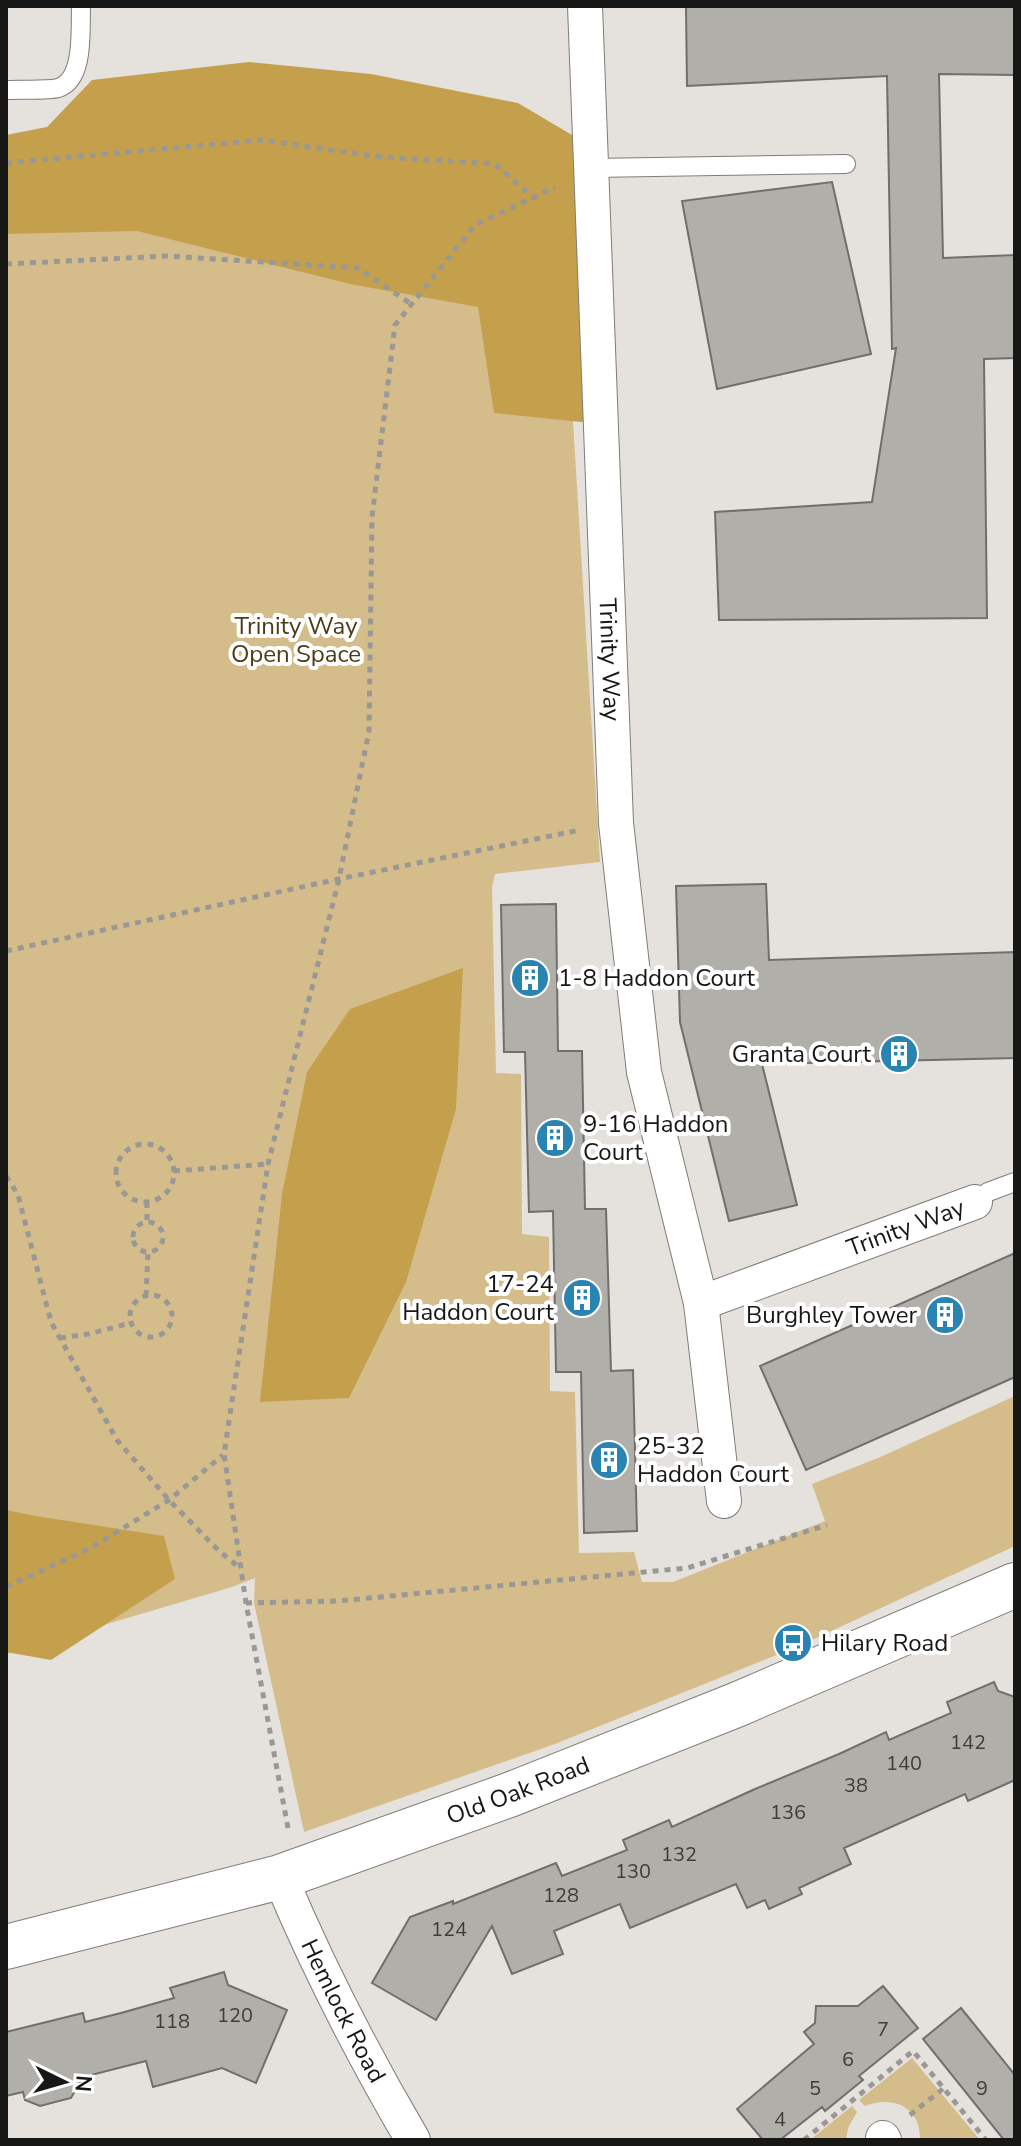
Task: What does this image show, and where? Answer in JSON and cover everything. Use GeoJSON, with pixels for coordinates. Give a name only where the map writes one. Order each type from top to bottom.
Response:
{"type":"FeatureCollection","features":[{"type":"Feature","properties":{"kind":"street","name":"Trinity Way"},"geometry":{"type":"LineString","coordinates":[[585,6],[616,823],[644,1072],[701,1303],[724,1501]]}},
{"type":"Feature","properties":{"kind":"street","name":"Trinity Way"},"geometry":{"type":"LineString","coordinates":[[701,1303],[975,1202]]}},
{"type":"Feature","properties":{"kind":"street","name":"Old Oak Road"},"geometry":{"type":"LineString","coordinates":[[6,1947],[280,1877],[509,1795],[694,1722],[1015,1585]]}},
{"type":"Feature","properties":{"kind":"street","name":"Hemlock Road"},"geometry":{"type":"LineString","coordinates":[[280,1877],[308,1943],[413,2140]]}},
{"type":"Feature","properties":{"kind":"lane"},"geometry":{"type":"LineString","coordinates":[[6,90],[59,88],[72,79],[78,65],[81,6]]}},
{"type":"Feature","properties":{"kind":"lane"},"geometry":{"type":"LineString","coordinates":[[592,169],[846,164]]}},
{"type":"Feature","properties":{"kind":"lane"},"geometry":{"type":"LineString","coordinates":[[975,1202],[988,1192],[1015,1182]]}},
{"type":"Feature","properties":{"kind":"path"},"geometry":{"type":"LineString","coordinates":[[6,163],[262,140],[380,157],[495,164],[534,198]]}},
{"type":"Feature","properties":{"kind":"path"},"geometry":{"type":"LineString","coordinates":[[280,1877],[293,1853],[246,1603],[224,1454],[268,1164],[339,879],[369,731],[372,517],[395,325],[475,225],[592,169]]}},
{"type":"Feature","properties":{"kind":"path"},"geometry":{"type":"LineString","coordinates":[[6,264],[167,256],[358,268],[411,304]]}},
{"type":"Feature","properties":{"kind":"path"},"geometry":{"type":"LineString","coordinates":[[6,951],[616,823]]}},
{"type":"Feature","properties":{"kind":"path"},"geometry":{"type":"LineString","coordinates":[[144,1143],[162,1149],[169,1156],[174,1171],[168,1192],[161,1198],[147,1202],[133,1200],[119,1187],[116,1178],[116,1168],[125,1151],[144,1143]]}},
{"type":"Feature","properties":{"kind":"path"},"geometry":{"type":"LineString","coordinates":[[174,1171],[268,1164]]}},
{"type":"Feature","properties":{"kind":"path"},"geometry":{"type":"LineString","coordinates":[[6,1176],[18,1195],[51,1322],[117,1440],[169,1500],[240,1568]]}},
{"type":"Feature","properties":{"kind":"path"},"geometry":{"type":"LineString","coordinates":[[147,1202],[147,1222]]}},
{"type":"Feature","properties":{"kind":"path"},"geometry":{"type":"LineString","coordinates":[[147,1222],[160,1228],[163,1238],[159,1247],[148,1252],[138,1247],[134,1239],[138,1226],[147,1222]]}},
{"type":"Feature","properties":{"kind":"path"},"geometry":{"type":"LineString","coordinates":[[146,1296],[148,1252]]}},
{"type":"Feature","properties":{"kind":"path"},"geometry":{"type":"LineString","coordinates":[[146,1296],[157,1296],[169,1304],[172,1311],[170,1325],[161,1335],[147,1337],[136,1331],[131,1323],[134,1305],[146,1296]]}},
{"type":"Feature","properties":{"kind":"path"},"geometry":{"type":"LineString","coordinates":[[60,1338],[131,1323]]}},
{"type":"Feature","properties":{"kind":"path"},"geometry":{"type":"LineString","coordinates":[[6,1587],[89,1549],[169,1500],[224,1454]]}},
{"type":"Feature","properties":{"kind":"path"},"geometry":{"type":"LineString","coordinates":[[246,1603],[338,1601],[687,1568],[827,1525]]}},
{"type":"Feature","properties":{"kind":"path"},"geometry":{"type":"LineString","coordinates":[[804,2140],[913,2051],[986,2140]]}},
{"type":"Feature","properties":{"kind":"green space","name":"Trinity Way Open Space"},"geometry":{"type":"Polygon","coordinates":[[[555,128],[600,862],[495,874],[492,887],[496,1073],[521,1074],[522,1234],[549,1237],[550,1391],[575,1392],[579,1553],[634,1552],[642,1582],[673,1582],[825,1521],[812,1484],[1015,1396],[1015,1546],[801,1645],[555,1744],[304,1832],[254,1603],[255,1578],[6,1654],[6,169],[555,128]]]}},
{"type":"Feature","properties":{"kind":"green space"},"geometry":{"type":"Polygon","coordinates":[[[912,2058],[980,2140],[920,2140],[916,2119],[903,2106],[886,2102],[865,2106],[859,2100],[912,2058]]]}},
{"type":"Feature","properties":{"kind":"green space"},"geometry":{"type":"Polygon","coordinates":[[[852,2106],[857,2112],[848,2128],[846,2140],[810,2140],[852,2106]]]}},
{"type":"Feature","properties":{"kind":"shaded area"},"geometry":{"type":"Polygon","coordinates":[[[249,62],[371,74],[518,103],[577,138],[591,423],[494,413],[478,307],[350,284],[137,231],[6,234],[6,135],[47,127],[92,80],[249,62]]]}},
{"type":"Feature","properties":{"kind":"shaded area"},"geometry":{"type":"Polygon","coordinates":[[[463,968],[456,1109],[406,1282],[349,1398],[260,1402],[282,1194],[307,1072],[350,1009],[463,968]]]}},
{"type":"Feature","properties":{"kind":"shaded area"},"geometry":{"type":"Polygon","coordinates":[[[6,1510],[164,1536],[175,1579],[51,1660],[6,1652],[6,1510]]]}},
{"type":"Feature","properties":{"kind":"building"},"geometry":{"type":"Polygon","coordinates":[[[686,6],[1015,6],[1015,75],[939,74],[943,258],[1015,255],[1015,358],[984,359],[987,618],[719,620],[715,512],[872,502],[896,348],[892,349],[887,76],[687,86],[686,6]]]}},
{"type":"Feature","properties":{"kind":"building"},"geometry":{"type":"Polygon","coordinates":[[[832,182],[871,354],[717,389],[682,201],[832,182]]]}},
{"type":"Feature","properties":{"kind":"building","name":"Granta Court"},"geometry":{"type":"Polygon","coordinates":[[[766,884],[769,960],[1015,952],[1015,1058],[762,1064],[797,1205],[729,1221],[680,1022],[676,886],[766,884]]]}},
{"type":"Feature","properties":{"kind":"building"},"geometry":{"type":"Polygon","coordinates":[[[556,904],[558,1051],[582,1051],[585,1209],[606,1209],[611,1371],[633,1370],[637,1531],[584,1533],[581,1372],[556,1372],[553,1211],[529,1212],[525,1052],[504,1052],[501,905],[556,904]]]}},
{"type":"Feature","properties":{"kind":"building","name":"Burghley Tower"},"geometry":{"type":"Polygon","coordinates":[[[1015,1253],[1015,1377],[806,1470],[760,1366],[1015,1253]]]}},
{"type":"Feature","properties":{"kind":"building"},"geometry":{"type":"Polygon","coordinates":[[[994,1682],[998,1691],[1015,1697],[1015,1780],[968,1801],[965,1794],[844,1848],[851,1864],[799,1888],[802,1894],[769,1909],[765,1900],[747,1908],[736,1884],[630,1928],[620,1904],[554,1931],[563,1954],[512,1974],[492,1926],[436,2020],[372,1983],[410,1917],[453,1901],[453,1904],[556,1863],[562,1876],[627,1850],[623,1840],[669,1820],[672,1827],[886,1732],[889,1740],[951,1713],[947,1702],[994,1682]]]}},
{"type":"Feature","properties":{"kind":"building"},"geometry":{"type":"Polygon","coordinates":[[[224,1972],[228,1985],[287,2010],[256,2083],[222,2068],[153,2087],[146,2061],[83,2077],[71,2098],[40,2106],[25,2100],[23,2092],[6,2096],[6,2032],[83,2013],[85,2022],[121,2013],[174,1998],[170,1988],[224,1972]]]}},
{"type":"Feature","properties":{"kind":"building"},"geometry":{"type":"Polygon","coordinates":[[[883,1986],[918,2028],[859,2076],[863,2080],[825,2111],[822,2107],[780,2140],[763,2140],[737,2109],[814,2044],[804,2032],[815,2023],[816,2006],[858,2006],[883,1986]]]}},
{"type":"Feature","properties":{"kind":"building"},"geometry":{"type":"Polygon","coordinates":[[[961,2008],[1015,2075],[1015,2140],[1004,2140],[923,2039],[961,2008]]]}},
{"type":"Feature","properties":{"kind":"place","name":"1-8 Haddon Court"},"geometry":{"type":"Point","coordinates":[530,978]}},
{"type":"Feature","properties":{"kind":"place","name":"Granta Court"},"geometry":{"type":"Point","coordinates":[899,1054]}},
{"type":"Feature","properties":{"kind":"place","name":"9-16 Haddon Court"},"geometry":{"type":"Point","coordinates":[555,1138]}},
{"type":"Feature","properties":{"kind":"place","name":"17-24 Haddon Court"},"geometry":{"type":"Point","coordinates":[582,1298]}},
{"type":"Feature","properties":{"kind":"place","name":"Burghley Tower"},"geometry":{"type":"Point","coordinates":[945,1315]}},
{"type":"Feature","properties":{"kind":"place","name":"25-32 Haddon Court"},"geometry":{"type":"Point","coordinates":[609,1460]}},
{"type":"Feature","properties":{"kind":"place","name":"Hilary Road"},"geometry":{"type":"Point","coordinates":[793,1643]}}]}
